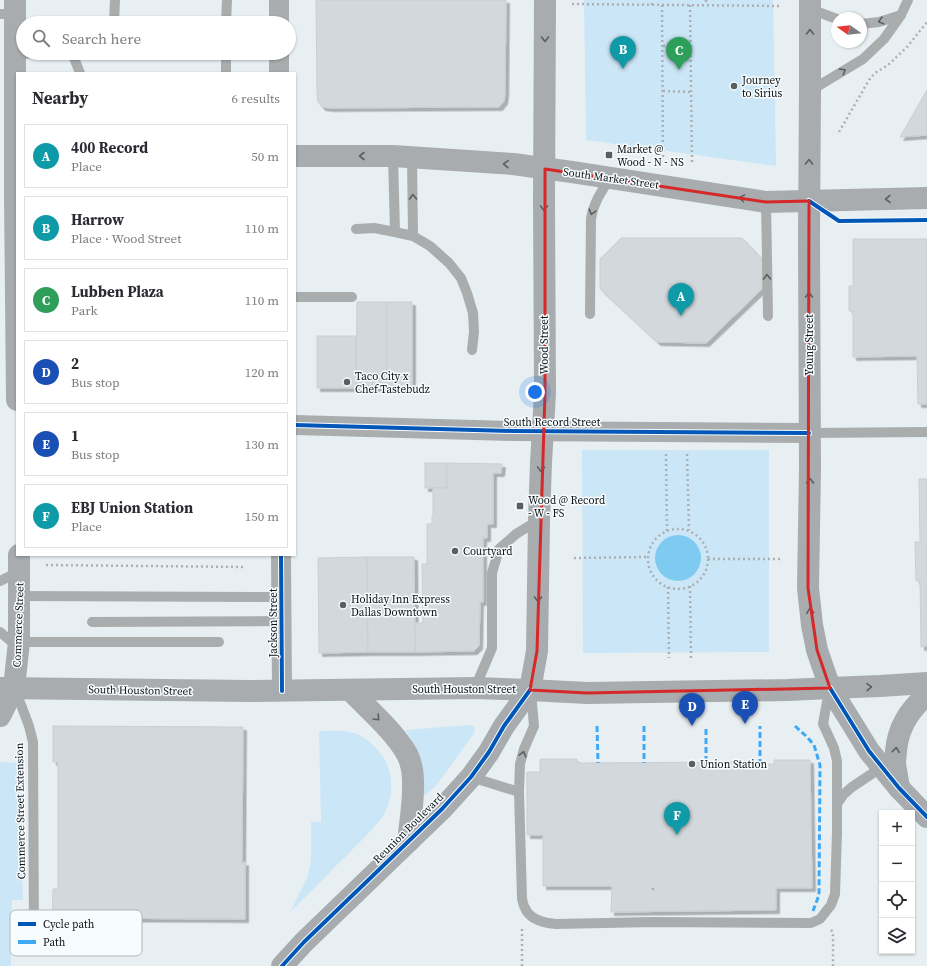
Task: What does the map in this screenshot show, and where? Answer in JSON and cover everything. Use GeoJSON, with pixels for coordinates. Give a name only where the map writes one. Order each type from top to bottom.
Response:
{"type":"FeatureCollection","features":[{"type":"Feature","properties":{"kind":"main road","name":"Wood Street"},"geometry":{"type":"LineString","coordinates":[[530,690],[537,651],[539,520],[542,430],[545,393],[545,0]]}},
{"type":"Feature","properties":{"kind":"main road","name":"Young Street"},"geometry":{"type":"LineString","coordinates":[[810,4],[810,433],[808,588],[812,625],[817,650],[830,688]]}},
{"type":"Feature","properties":{"kind":"main road"},"geometry":{"type":"LineString","coordinates":[[10,10],[15,54],[10,159],[16,366]]}},
{"type":"Feature","properties":{"kind":"main road","name":"South Market Street"},"geometry":{"type":"LineString","coordinates":[[296,156],[403,157],[513,164],[766,202],[927,198]]}},
{"type":"Feature","properties":{"kind":"main road","name":"Commerce Street"},"geometry":{"type":"LineString","coordinates":[[0,716],[19,645],[19,563]]}},
{"type":"Feature","properties":{"kind":"main road","name":"South Houston Street"},"geometry":{"type":"LineString","coordinates":[[7,688],[282,691],[475,688],[603,693],[788,690],[927,683]]}},
{"type":"Feature","properties":{"kind":"main road"},"geometry":{"type":"LineString","coordinates":[[830,688],[869,751],[899,788],[927,817]]}},
{"type":"Feature","properties":{"kind":"main road"},"geometry":{"type":"LineString","coordinates":[[350,690],[396,737],[408,755],[412,769],[413,781],[408,842]]}},
{"type":"Feature","properties":{"kind":"main road","name":"Reunion Boulevard"},"geometry":{"type":"LineString","coordinates":[[282,966],[304,942],[442,809],[471,777],[489,752],[504,726],[530,690]]}},
{"type":"Feature","properties":{"kind":"main road"},"geometry":{"type":"LineString","coordinates":[[899,788],[895,762],[897,742],[908,714],[927,695]]}},
{"type":"Feature","properties":{"kind":"street"},"geometry":{"type":"LineString","coordinates":[[279,0],[279,16]]}},
{"type":"Feature","properties":{"kind":"street"},"geometry":{"type":"LineString","coordinates":[[279,60],[279,72]]}},
{"type":"Feature","properties":{"kind":"street","name":"South Record Street"},"geometry":{"type":"LineString","coordinates":[[296,425],[514,431],[810,433]]}},
{"type":"Feature","properties":{"kind":"street","name":"Jackson Street"},"geometry":{"type":"LineString","coordinates":[[281,556],[282,691]]}},
{"type":"Feature","properties":{"kind":"lane"},"geometry":{"type":"LineString","coordinates":[[114,0],[114,16]]}},
{"type":"Feature","properties":{"kind":"lane"},"geometry":{"type":"LineString","coordinates":[[226,16],[227,0]]}},
{"type":"Feature","properties":{"kind":"lane"},"geometry":{"type":"LineString","coordinates":[[810,92],[863,59],[884,39],[901,15],[908,0]]}},
{"type":"Feature","properties":{"kind":"lane"},"geometry":{"type":"LineString","coordinates":[[810,4],[831,16]]}},
{"type":"Feature","properties":{"kind":"lane"},"geometry":{"type":"LineString","coordinates":[[867,23],[879,22],[901,15]]}},
{"type":"Feature","properties":{"kind":"lane"},"geometry":{"type":"LineString","coordinates":[[75,60],[80,72]]}},
{"type":"Feature","properties":{"kind":"lane"},"geometry":{"type":"LineString","coordinates":[[226,60],[226,72]]}},
{"type":"Feature","properties":{"kind":"lane"},"geometry":{"type":"LineString","coordinates":[[395,232],[403,157]]}},
{"type":"Feature","properties":{"kind":"lane"},"geometry":{"type":"LineString","coordinates":[[403,157],[413,236]]}},
{"type":"Feature","properties":{"kind":"lane"},"geometry":{"type":"LineString","coordinates":[[590,314],[590,219],[595,202],[610,178]]}},
{"type":"Feature","properties":{"kind":"lane"},"geometry":{"type":"LineString","coordinates":[[766,202],[768,316]]}},
{"type":"Feature","properties":{"kind":"lane"},"geometry":{"type":"LineString","coordinates":[[356,229],[374,228],[413,236],[430,246],[449,263],[461,278],[473,313],[474,332],[472,350]]}},
{"type":"Feature","properties":{"kind":"lane"},"geometry":{"type":"LineString","coordinates":[[296,297],[352,298]]}},
{"type":"Feature","properties":{"kind":"lane"},"geometry":{"type":"LineString","coordinates":[[810,433],[927,432]]}},
{"type":"Feature","properties":{"kind":"lane"},"geometry":{"type":"LineString","coordinates":[[475,688],[492,648],[492,573],[499,549],[516,534],[539,520]]}},
{"type":"Feature","properties":{"kind":"lane"},"geometry":{"type":"LineString","coordinates":[[0,581],[19,563]]}},
{"type":"Feature","properties":{"kind":"lane"},"geometry":{"type":"LineString","coordinates":[[20,596],[282,597]]}},
{"type":"Feature","properties":{"kind":"lane"},"geometry":{"type":"LineString","coordinates":[[92,622],[282,621]]}},
{"type":"Feature","properties":{"kind":"lane"},"geometry":{"type":"LineString","coordinates":[[0,632],[19,645],[219,642]]}},
{"type":"Feature","properties":{"kind":"lane","name":"Commerce Street Extension"},"geometry":{"type":"LineString","coordinates":[[7,688],[29,726],[32,742],[34,910]]}},
{"type":"Feature","properties":{"kind":"lane"},"geometry":{"type":"LineString","coordinates":[[530,690],[534,726],[524,749],[520,764],[519,792],[522,899],[525,909],[531,916],[543,922],[556,924],[653,922],[811,923],[820,919],[831,906],[834,894],[837,804],[836,760],[834,748],[823,724],[830,688]]}},
{"type":"Feature","properties":{"kind":"lane"},"geometry":{"type":"LineString","coordinates":[[837,804],[844,794],[852,787],[882,767]]}},
{"type":"Feature","properties":{"kind":"lane"},"geometry":{"type":"LineString","coordinates":[[471,777],[519,792]]}},
{"type":"Feature","properties":{"kind":"path"},"geometry":{"type":"LineString","coordinates":[[652,0],[652,5]]}},
{"type":"Feature","properties":{"kind":"path"},"geometry":{"type":"LineString","coordinates":[[706,0],[706,5]]}},
{"type":"Feature","properties":{"kind":"path"},"geometry":{"type":"LineString","coordinates":[[572,4],[779,6]]}},
{"type":"Feature","properties":{"kind":"path"},"geometry":{"type":"LineString","coordinates":[[662,5],[663,159]]}},
{"type":"Feature","properties":{"kind":"path"},"geometry":{"type":"LineString","coordinates":[[690,5],[692,163]]}},
{"type":"Feature","properties":{"kind":"path"},"geometry":{"type":"LineString","coordinates":[[839,132],[869,80],[875,73],[888,65],[927,22]]}},
{"type":"Feature","properties":{"kind":"path"},"geometry":{"type":"LineString","coordinates":[[663,46],[690,47]]}},
{"type":"Feature","properties":{"kind":"path"},"geometry":{"type":"LineString","coordinates":[[663,91],[691,92]]}},
{"type":"Feature","properties":{"kind":"path"},"geometry":{"type":"LineString","coordinates":[[666,454],[667,530]]}},
{"type":"Feature","properties":{"kind":"path"},"geometry":{"type":"LineString","coordinates":[[687,454],[689,530]]}},
{"type":"Feature","properties":{"kind":"path"},"geometry":{"type":"LineString","coordinates":[[680,528],[689,530],[699,537],[706,547],[708,559],[707,565],[703,575],[695,584],[675,589],[668,587],[657,580],[650,570],[648,557],[651,544],[667,530],[680,528]]}},
{"type":"Feature","properties":{"kind":"path"},"geometry":{"type":"LineString","coordinates":[[574,558],[648,557]]}},
{"type":"Feature","properties":{"kind":"path"},"geometry":{"type":"LineString","coordinates":[[708,559],[783,559]]}},
{"type":"Feature","properties":{"kind":"path"},"geometry":{"type":"LineString","coordinates":[[46,565],[246,567]]}},
{"type":"Feature","properties":{"kind":"path"},"geometry":{"type":"LineString","coordinates":[[690,586],[691,658]]}},
{"type":"Feature","properties":{"kind":"path"},"geometry":{"type":"LineString","coordinates":[[668,587],[669,658]]}},
{"type":"Feature","properties":{"kind":"path"},"geometry":{"type":"LineString","coordinates":[[522,966],[522,925],[531,916]]}},
{"type":"Feature","properties":{"kind":"path"},"geometry":{"type":"LineString","coordinates":[[820,919],[832,932],[833,966]]}},
{"type":"Feature","properties":{"kind":"highlighted area"},"geometry":{"type":"Polygon","coordinates":[[[545,169],[766,202],[809,201],[808,588],[817,650],[830,688],[587,693],[530,690],[537,651],[545,393],[545,169]]]}},
{"type":"Feature","properties":{"kind":"shaded area"},"geometry":{"type":"Polygon","coordinates":[[[584,0],[773,0],[776,166],[586,140],[584,0]]]}},
{"type":"Feature","properties":{"kind":"shaded area"},"geometry":{"type":"Polygon","coordinates":[[[582,450],[769,450],[769,652],[583,653],[582,450]],[[675,535],[665,540],[657,547],[677,582],[694,575],[700,567],[701,561],[698,549],[694,542],[686,537],[675,535]]]}},
{"type":"Feature","properties":{"kind":"shaded area"},"geometry":{"type":"Polygon","coordinates":[[[469,725],[473,726],[475,729],[474,733],[436,786],[424,796],[417,751],[406,730],[469,725]]]}},
{"type":"Feature","properties":{"kind":"shaded area"},"geometry":{"type":"Polygon","coordinates":[[[319,731],[343,731],[355,733],[373,745],[383,757],[389,770],[391,783],[390,797],[386,810],[375,826],[290,912],[307,878],[311,861],[311,822],[321,822],[319,731]]]}},
{"type":"Feature","properties":{"kind":"shaded area"},"geometry":{"type":"Polygon","coordinates":[[[0,762],[20,763],[23,900],[12,900],[12,910],[10,910],[11,966],[0,966],[0,762]]]}},
{"type":"Feature","properties":{"kind":"water"},"geometry":{"type":"Polygon","coordinates":[[[673,535],[683,535],[691,539],[697,545],[701,553],[701,563],[697,571],[691,577],[683,581],[673,581],[665,577],[659,571],[655,563],[655,553],[659,545],[665,539],[673,535]]]}},
{"type":"Feature","properties":{"kind":"building"},"geometry":{"type":"Polygon","coordinates":[[[316,0],[506,0],[504,101],[499,107],[322,107],[318,102],[317,94],[316,0]]]}},
{"type":"Feature","properties":{"kind":"building"},"geometry":{"type":"Polygon","coordinates":[[[927,90],[927,135],[900,137],[927,90]]]}},
{"type":"Feature","properties":{"kind":"building"},"geometry":{"type":"Polygon","coordinates":[[[621,238],[742,238],[762,259],[762,289],[706,343],[657,342],[600,289],[600,259],[621,238]]]}},
{"type":"Feature","properties":{"kind":"building"},"geometry":{"type":"Polygon","coordinates":[[[853,239],[927,239],[927,404],[918,404],[917,356],[853,357],[853,311],[849,311],[849,286],[853,286],[853,239]]]}},
{"type":"Feature","properties":{"kind":"building"},"geometry":{"type":"Polygon","coordinates":[[[357,302],[387,302],[387,388],[356,388],[357,302]]]}},
{"type":"Feature","properties":{"kind":"building"},"geometry":{"type":"Polygon","coordinates":[[[387,302],[412,302],[412,389],[387,388],[387,302]]]}},
{"type":"Feature","properties":{"kind":"building"},"geometry":{"type":"Polygon","coordinates":[[[317,336],[356,336],[356,388],[317,388],[317,336]]]}},
{"type":"Feature","properties":{"kind":"building"},"geometry":{"type":"Polygon","coordinates":[[[425,463],[447,463],[447,488],[425,488],[425,463]]]}},
{"type":"Feature","properties":{"kind":"building","name":"Courtyard"},"geometry":{"type":"Polygon","coordinates":[[[447,463],[502,464],[501,473],[493,473],[493,524],[487,524],[487,538],[483,538],[483,602],[480,602],[479,646],[474,651],[415,652],[415,623],[423,623],[422,564],[427,564],[427,524],[432,524],[433,488],[447,488],[447,463]]]}},
{"type":"Feature","properties":{"kind":"building"},"geometry":{"type":"Polygon","coordinates":[[[919,479],[927,479],[927,646],[921,647],[920,581],[916,581],[915,542],[920,542],[919,479]]]}},
{"type":"Feature","properties":{"kind":"building","name":"Holiday Inn Express Dallas Downtown"},"geometry":{"type":"Polygon","coordinates":[[[367,557],[368,652],[319,653],[318,558],[367,557]]]}},
{"type":"Feature","properties":{"kind":"building"},"geometry":{"type":"Polygon","coordinates":[[[367,557],[414,557],[415,652],[368,652],[367,557]]]}},
{"type":"Feature","properties":{"kind":"building"},"geometry":{"type":"Polygon","coordinates":[[[53,726],[243,727],[242,863],[245,862],[245,919],[142,918],[142,910],[52,910],[53,889],[58,889],[58,762],[53,762],[53,726]]]}},
{"type":"Feature","properties":{"kind":"building"},"geometry":{"type":"Polygon","coordinates":[[[540,759],[577,759],[577,763],[739,762],[739,765],[774,764],[774,760],[810,760],[812,888],[776,888],[776,910],[611,912],[612,886],[543,886],[543,835],[527,835],[527,772],[540,772],[540,759]]]}},
{"type":"Feature","properties":{"kind":"marked path"},"geometry":{"type":"LineString","coordinates":[[597,726],[598,763]]}},
{"type":"Feature","properties":{"kind":"marked path"},"geometry":{"type":"LineString","coordinates":[[644,726],[644,763]]}},
{"type":"Feature","properties":{"kind":"marked path"},"geometry":{"type":"LineString","coordinates":[[706,726],[706,762]]}},
{"type":"Feature","properties":{"kind":"marked path"},"geometry":{"type":"LineString","coordinates":[[760,726],[760,765]]}},
{"type":"Feature","properties":{"kind":"marked path"},"geometry":{"type":"LineString","coordinates":[[795,726],[814,745],[820,765],[819,895],[813,911]]}},
{"type":"Feature","properties":{"kind":"cycle path"},"geometry":{"type":"LineString","coordinates":[[809,201],[839,221],[927,220]]}},
{"type":"Feature","properties":{"kind":"cycle path"},"geometry":{"type":"LineString","coordinates":[[296,425],[514,431],[809,433]]}},
{"type":"Feature","properties":{"kind":"cycle path"},"geometry":{"type":"LineString","coordinates":[[281,556],[282,691]]}},
{"type":"Feature","properties":{"kind":"cycle path"},"geometry":{"type":"LineString","coordinates":[[830,688],[869,751],[899,788],[927,817]]}},
{"type":"Feature","properties":{"kind":"cycle path"},"geometry":{"type":"LineString","coordinates":[[282,966],[304,942],[442,809],[471,777],[489,752],[504,726],[530,690]]}},
{"type":"Feature","properties":{"kind":"place","name":"Harrow"},"geometry":{"type":"Point","coordinates":[623,69]}},
{"type":"Feature","properties":{"kind":"place","name":"Lubben Plaza"},"geometry":{"type":"Point","coordinates":[679,70]}},
{"type":"Feature","properties":{"kind":"place","name":"Journey to Sirius"},"geometry":{"type":"Point","coordinates":[734,86]}},
{"type":"Feature","properties":{"kind":"place","name":"Market @ Wood - N - NS"},"geometry":{"type":"Point","coordinates":[609,155]}},
{"type":"Feature","properties":{"kind":"place","name":"400 Record"},"geometry":{"type":"Point","coordinates":[681,316]}},
{"type":"Feature","properties":{"kind":"place","name":"Taco City x Chef Tastebudz"},"geometry":{"type":"Point","coordinates":[347,382]}},
{"type":"Feature","properties":{"kind":"place","name":"Wood @ Record - W - FS"},"geometry":{"type":"Point","coordinates":[520,506]}},
{"type":"Feature","properties":{"kind":"place","name":"Courtyard"},"geometry":{"type":"Point","coordinates":[455,551]}},
{"type":"Feature","properties":{"kind":"place","name":"Holiday Inn Express Dallas Downtown"},"geometry":{"type":"Point","coordinates":[343,605]}},
{"type":"Feature","properties":{"kind":"place","name":"1"},"geometry":{"type":"Point","coordinates":[745,724]}},
{"type":"Feature","properties":{"kind":"place","name":"2"},"geometry":{"type":"Point","coordinates":[692,726]}},
{"type":"Feature","properties":{"kind":"place","name":"Union Station"},"geometry":{"type":"Point","coordinates":[692,764]}},
{"type":"Feature","properties":{"kind":"place","name":"EBJ Union Station"},"geometry":{"type":"Point","coordinates":[677,835]}}]}
